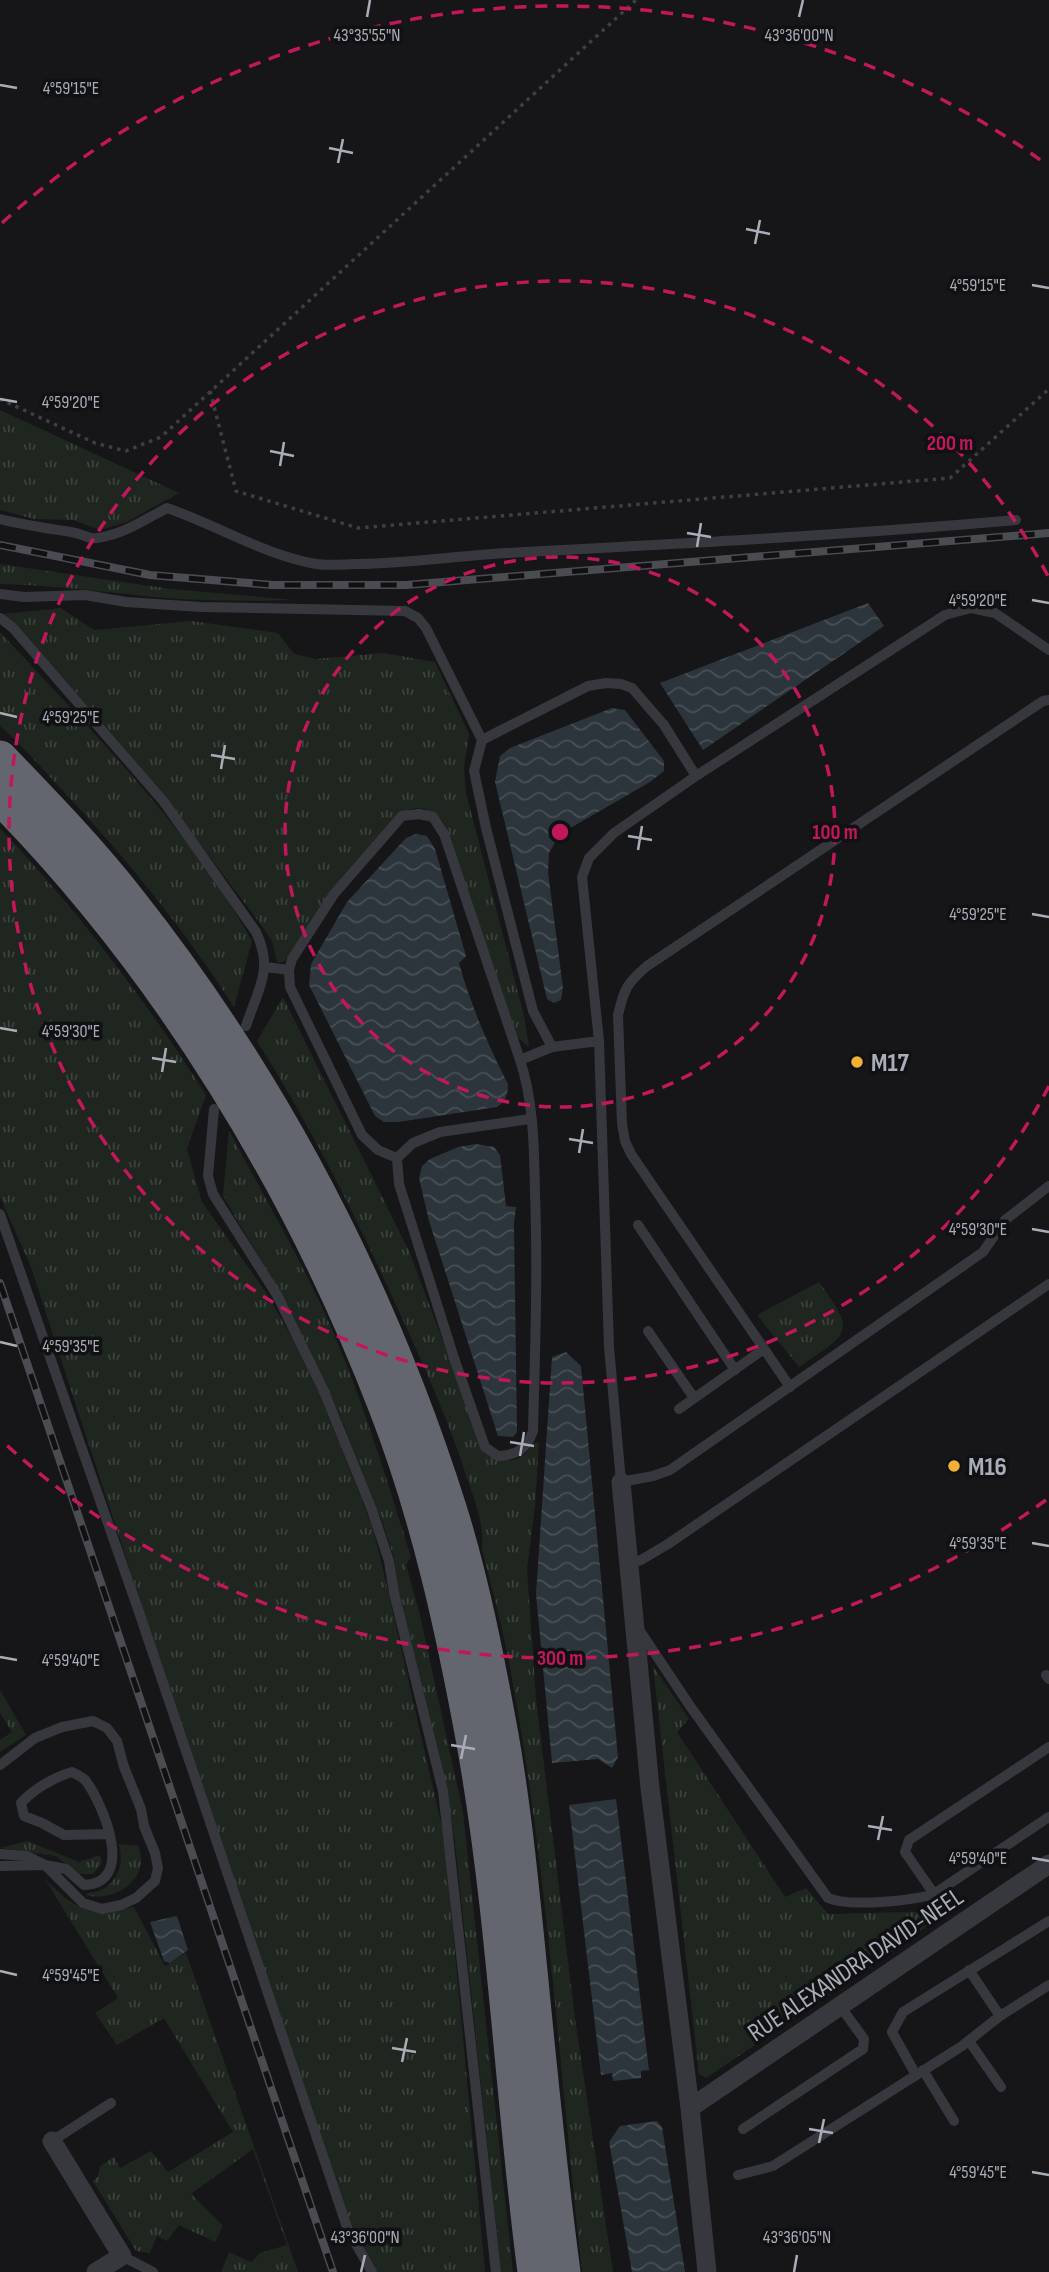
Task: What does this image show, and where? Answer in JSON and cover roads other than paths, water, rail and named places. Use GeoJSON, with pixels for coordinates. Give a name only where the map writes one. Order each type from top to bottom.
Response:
{"type":"FeatureCollection","features":[{"type":"Feature","properties":{"kind":"highway"},"geometry":{"type":"LineString","coordinates":[[0,758],[127,898],[198,994],[312,1179],[370,1297],[412,1399],[450,1511],[476,1613],[502,1737],[519,1862],[553,2201],[563,2272]]}},
{"type":"Feature","properties":{"kind":"highway"},"geometry":{"type":"LineString","coordinates":[[0,797],[31,828],[105,916],[173,1007],[236,1104],[291,1197],[345,1309],[387,1408],[427,1532],[450,1622],[474,1745],[492,1866],[526,2203],[536,2272]]}},
{"type":"Feature","properties":{"kind":"street"},"geometry":{"type":"LineString","coordinates":[[621,1482],[650,1788],[690,2108],[707,2272]]}},
{"type":"Feature","properties":{"kind":"street","name":"RUE ALEXANDRA DAVID-NEEL"},"geometry":{"type":"LineString","coordinates":[[690,2108],[1049,1864]]}},
{"type":"Feature","properties":{"kind":"street"},"geometry":{"type":"LineString","coordinates":[[52,2141],[122,2256],[96,2272]]}},
{"type":"Feature","properties":{"kind":"lane"},"geometry":{"type":"LineString","coordinates":[[0,519],[39,529],[74,532],[87,539],[130,528],[167,508],[205,521],[230,536],[320,565],[399,564],[497,554],[833,535],[1016,520]]}},
{"type":"Feature","properties":{"kind":"lane"},"geometry":{"type":"LineString","coordinates":[[0,594],[24,597],[85,595],[126,602],[201,607],[405,611],[418,618],[426,628],[482,740],[474,771],[486,828],[533,1011],[552,1047]]}},
{"type":"Feature","properties":{"kind":"lane"},"geometry":{"type":"LineString","coordinates":[[1049,650],[995,613],[971,608],[945,615],[696,776],[614,833],[589,858],[582,877],[599,1041],[609,1347],[621,1482],[653,1476],[670,1469],[790,1387],[983,1252],[1005,1220],[1049,1186]]}},
{"type":"Feature","properties":{"kind":"lane"},"geometry":{"type":"LineString","coordinates":[[0,618],[13,628],[164,802],[256,932],[264,950],[266,967],[246,1026]]}},
{"type":"Feature","properties":{"kind":"lane"},"geometry":{"type":"LineString","coordinates":[[482,740],[588,686],[621,684],[632,688],[664,725],[696,776]]}},
{"type":"Feature","properties":{"kind":"lane"},"geometry":{"type":"LineString","coordinates":[[790,1387],[631,1154],[625,1141],[622,1125],[618,1015],[621,999],[629,981],[647,966],[1043,701],[1049,700]]}},
{"type":"Feature","properties":{"kind":"lane"},"geometry":{"type":"LineString","coordinates":[[419,814],[433,817],[444,834],[527,1082],[534,1161],[537,1266],[533,1431],[528,1445],[513,1455],[498,1456],[485,1447],[408,1215],[399,1184],[397,1158],[378,1150],[362,1135],[300,1012],[290,987],[289,970],[292,959],[334,894],[402,816],[419,814]]}},
{"type":"Feature","properties":{"kind":"lane"},"geometry":{"type":"LineString","coordinates":[[266,967],[289,970]]}},
{"type":"Feature","properties":{"kind":"lane"},"geometry":{"type":"LineString","coordinates":[[520,1060],[552,1047],[599,1041]]}},
{"type":"Feature","properties":{"kind":"lane"},"geometry":{"type":"LineString","coordinates":[[214,1109],[208,1176],[212,1194],[277,1295],[324,1389],[372,1510],[389,1561],[394,1593],[443,1791],[496,2272]]}},
{"type":"Feature","properties":{"kind":"lane"},"geometry":{"type":"LineString","coordinates":[[397,1158],[413,1143],[440,1132],[530,1119]]}},
{"type":"Feature","properties":{"kind":"lane"},"geometry":{"type":"LineString","coordinates":[[0,1214],[131,1588],[348,2230],[372,2272]]}},
{"type":"Feature","properties":{"kind":"lane"},"geometry":{"type":"LineString","coordinates":[[638,1225],[735,1370]]}},
{"type":"Feature","properties":{"kind":"lane"},"geometry":{"type":"LineString","coordinates":[[629,1564],[668,1544],[1049,1284]]}},
{"type":"Feature","properties":{"kind":"lane"},"geometry":{"type":"LineString","coordinates":[[648,1331],[694,1398]]}},
{"type":"Feature","properties":{"kind":"lane"},"geometry":{"type":"LineString","coordinates":[[678,1409],[764,1349]]}},
{"type":"Feature","properties":{"kind":"lane"},"geometry":{"type":"LineString","coordinates":[[634,1622],[811,1877],[828,1898],[836,1902],[916,1899],[934,1894],[1049,1817]]}},
{"type":"Feature","properties":{"kind":"lane"},"geometry":{"type":"LineString","coordinates":[[0,1765],[35,1738],[62,1727],[93,1721],[107,1728],[117,1741],[158,1868],[155,1881],[128,1902],[102,1909],[83,1903],[45,1865],[27,1856],[0,1854]]}},
{"type":"Feature","properties":{"kind":"lane"},"geometry":{"type":"LineString","coordinates":[[934,1894],[905,1853],[909,1840],[1049,1747]]}},
{"type":"Feature","properties":{"kind":"lane"},"geometry":{"type":"LineString","coordinates":[[0,1866],[45,1865],[66,1869],[84,1885],[102,1882],[108,1874],[113,1864],[107,1826],[85,1780],[72,1772],[60,1775],[20,1803],[24,1816],[64,1835],[108,1834]]}},
{"type":"Feature","properties":{"kind":"lane"},"geometry":{"type":"LineString","coordinates":[[954,2121],[892,2032],[903,2012],[1049,1921]]}},
{"type":"Feature","properties":{"kind":"lane"},"geometry":{"type":"LineString","coordinates":[[969,1970],[1000,2017]]}},
{"type":"Feature","properties":{"kind":"lane"},"geometry":{"type":"LineString","coordinates":[[738,2175],[773,2166],[920,2073],[1049,1985]]}},
{"type":"Feature","properties":{"kind":"lane"},"geometry":{"type":"LineString","coordinates":[[743,2129],[863,2049],[864,2039],[840,2006]]}},
{"type":"Feature","properties":{"kind":"lane"},"geometry":{"type":"LineString","coordinates":[[969,2040],[1001,2087]]}},
{"type":"Feature","properties":{"kind":"lane"},"geometry":{"type":"LineString","coordinates":[[52,2141],[111,2103]]}},
{"type":"Feature","properties":{"kind":"lane"},"geometry":{"type":"LineString","coordinates":[[122,2256],[153,2272]]}},
{"type":"Feature","properties":{"kind":"water"},"geometry":{"type":"Polygon","coordinates":[[[868,603],[884,626],[703,750],[660,683],[868,603]]]}},
{"type":"Feature","properties":{"kind":"water"},"geometry":{"type":"Polygon","coordinates":[[[612,708],[625,710],[664,761],[664,771],[650,782],[560,834],[549,853],[548,872],[563,988],[561,1000],[554,1003],[547,999],[495,782],[500,756],[510,748],[612,708]]]}},
{"type":"Feature","properties":{"kind":"water"},"geometry":{"type":"Polygon","coordinates":[[[416,834],[427,836],[435,849],[466,956],[459,963],[480,1025],[508,1084],[508,1091],[497,1107],[384,1122],[375,1116],[309,985],[311,964],[347,902],[406,838],[416,834]]]}},
{"type":"Feature","properties":{"kind":"water"},"geometry":{"type":"Polygon","coordinates":[[[476,1144],[494,1147],[500,1155],[506,1206],[516,1207],[517,1432],[513,1437],[498,1436],[429,1221],[419,1178],[422,1166],[430,1159],[458,1147],[476,1144]]]}},
{"type":"Feature","properties":{"kind":"water"},"geometry":{"type":"Polygon","coordinates":[[[566,1352],[581,1366],[618,1757],[612,1768],[598,1759],[552,1763],[536,1594],[552,1357],[566,1352]]]}},
{"type":"Feature","properties":{"kind":"water"},"geometry":{"type":"Polygon","coordinates":[[[616,1799],[649,2070],[641,2071],[641,2078],[613,2081],[612,2073],[601,2075],[569,1805],[616,1799]]]}},
{"type":"Feature","properties":{"kind":"water"},"geometry":{"type":"Polygon","coordinates":[[[177,1916],[188,1950],[170,1963],[164,1961],[150,1922],[177,1916]]]}},
{"type":"Feature","properties":{"kind":"water"},"geometry":{"type":"Polygon","coordinates":[[[657,2121],[662,2127],[685,2272],[632,2272],[609,2142],[620,2126],[657,2121]]]}},
{"type":"Feature","properties":{"kind":"railway"},"geometry":{"type":"LineString","coordinates":[[0,545],[150,575],[273,585],[406,585],[1049,533]]}},
{"type":"Feature","properties":{"kind":"railway"},"geometry":{"type":"LineString","coordinates":[[0,1283],[333,2272]]}},
{"type":"Feature","properties":{"kind":"place","name":"M17"},"geometry":{"type":"Point","coordinates":[857,1062]}},
{"type":"Feature","properties":{"kind":"place","name":"M16"},"geometry":{"type":"Point","coordinates":[954,1466]}}]}
